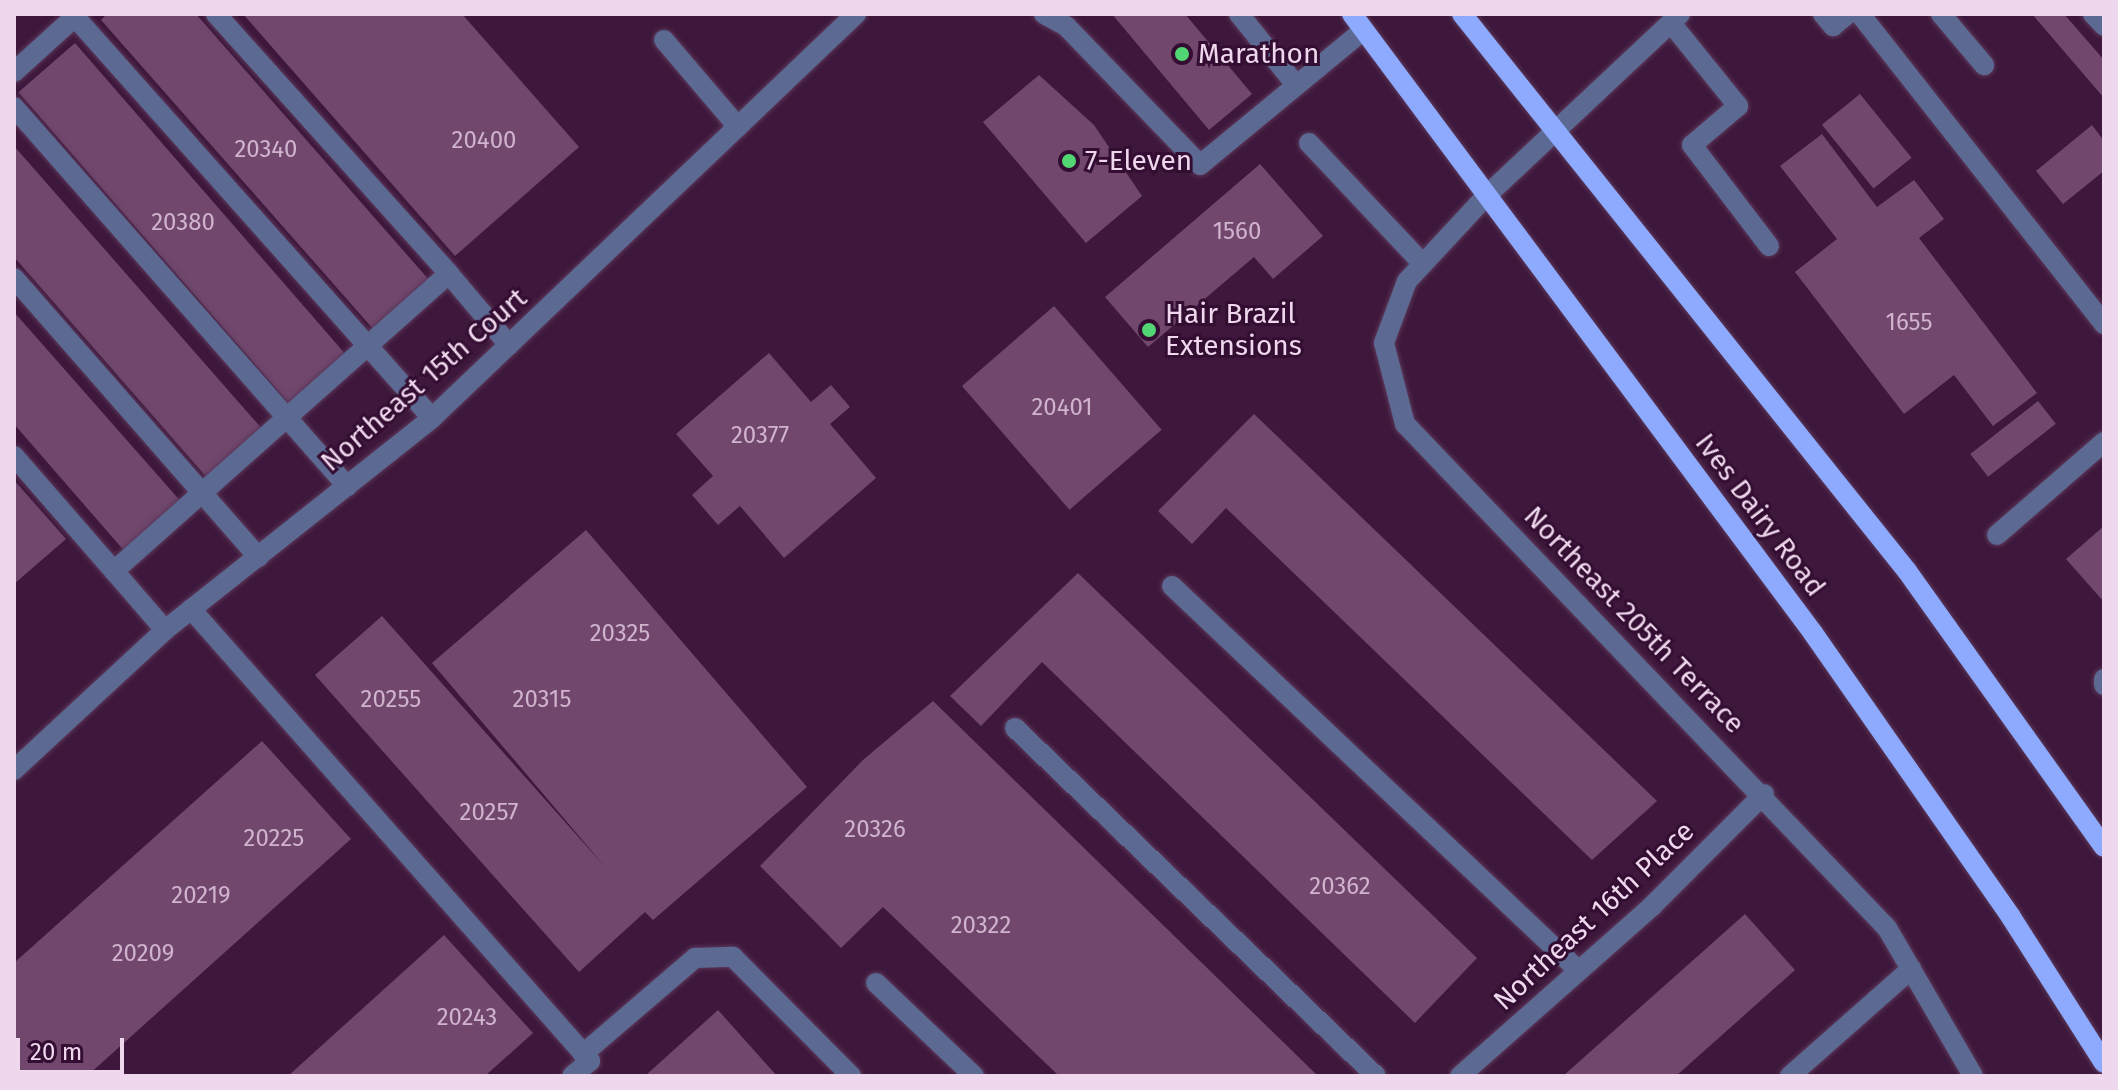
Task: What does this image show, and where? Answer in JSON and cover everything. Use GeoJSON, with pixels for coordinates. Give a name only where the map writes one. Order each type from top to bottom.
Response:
{"type":"FeatureCollection","features":[{"type":"Feature","properties":{"kind":"main road"},"geometry":{"type":"LineString","coordinates":[[1462,14],[1907,571],[2104,847]]}},
{"type":"Feature","properties":{"kind":"main road","name":"Ives Dairy Road"},"geometry":{"type":"LineString","coordinates":[[1358,22],[1813,633],[2011,917],[2104,1063]]}},
{"type":"Feature","properties":{"kind":"street"},"geometry":{"type":"LineString","coordinates":[[216,14],[509,345]]}},
{"type":"Feature","properties":{"kind":"street","name":"Northeast 15th Court"},"geometry":{"type":"LineString","coordinates":[[14,770],[165,630],[432,418],[856,14]]}},
{"type":"Feature","properties":{"kind":"street"},"geometry":{"type":"LineString","coordinates":[[1044,14],[1066,26],[1200,165],[1296,85],[1358,22]]}},
{"type":"Feature","properties":{"kind":"street"},"geometry":{"type":"LineString","coordinates":[[1239,14],[1296,85]]}},
{"type":"Feature","properties":{"kind":"street"},"geometry":{"type":"LineString","coordinates":[[1823,14],[1833,26],[1848,14]]}},
{"type":"Feature","properties":{"kind":"street"},"geometry":{"type":"LineString","coordinates":[[1860,14],[2104,324]]}},
{"type":"Feature","properties":{"kind":"street"},"geometry":{"type":"LineString","coordinates":[[1941,14],[1984,65]]}},
{"type":"Feature","properties":{"kind":"street"},"geometry":{"type":"LineString","coordinates":[[2093,14],[2104,26]]}},
{"type":"Feature","properties":{"kind":"street"},"geometry":{"type":"LineString","coordinates":[[14,72],[76,16],[432,418]]}},
{"type":"Feature","properties":{"kind":"street"},"geometry":{"type":"LineString","coordinates":[[1676,18],[1738,106],[1692,145],[1769,246]]}},
{"type":"Feature","properties":{"kind":"street","name":"Northeast 205th Terrace"},"geometry":{"type":"LineString","coordinates":[[1676,18],[1487,195],[1407,281],[1384,343],[1405,424],[1764,794],[1887,928],[1973,1076]]}},
{"type":"Feature","properties":{"kind":"street"},"geometry":{"type":"LineString","coordinates":[[664,40],[738,127]]}},
{"type":"Feature","properties":{"kind":"street"},"geometry":{"type":"LineString","coordinates":[[14,107],[347,486]]}},
{"type":"Feature","properties":{"kind":"street"},"geometry":{"type":"LineString","coordinates":[[1309,143],[1423,264]]}},
{"type":"Feature","properties":{"kind":"street"},"geometry":{"type":"LineString","coordinates":[[114,571],[449,274]]}},
{"type":"Feature","properties":{"kind":"street"},"geometry":{"type":"LineString","coordinates":[[14,278],[258,557]]}},
{"type":"Feature","properties":{"kind":"street"},"geometry":{"type":"LineString","coordinates":[[1997,535],[2104,442]]}},
{"type":"Feature","properties":{"kind":"street"},"geometry":{"type":"LineString","coordinates":[[14,456],[165,630]]}},
{"type":"Feature","properties":{"kind":"street"},"geometry":{"type":"LineString","coordinates":[[1172,586],[1579,971]]}},
{"type":"Feature","properties":{"kind":"street"},"geometry":{"type":"LineString","coordinates":[[191,609],[590,1061],[572,1076]]}},
{"type":"Feature","properties":{"kind":"street"},"geometry":{"type":"LineString","coordinates":[[1015,728],[1376,1076]]}},
{"type":"Feature","properties":{"kind":"street","name":"Northeast 16th Place"},"geometry":{"type":"LineString","coordinates":[[1460,1076],[1579,971],[1764,794]]}},
{"type":"Feature","properties":{"kind":"street"},"geometry":{"type":"LineString","coordinates":[[583,1054],[695,958],[733,957],[851,1076]]}},
{"type":"Feature","properties":{"kind":"street"},"geometry":{"type":"LineString","coordinates":[[1790,1076],[1911,969]]}},
{"type":"Feature","properties":{"kind":"street"},"geometry":{"type":"LineString","coordinates":[[876,983],[974,1076]]}},
{"type":"Feature","properties":{"kind":"building"},"geometry":{"type":"Polygon","coordinates":[[[107,14],[196,14],[430,281],[374,330],[101,20],[107,14]]]}},
{"type":"Feature","properties":{"kind":"building"},"geometry":{"type":"Polygon","coordinates":[[[243,14],[462,14],[579,147],[455,256],[243,14]]]}},
{"type":"Feature","properties":{"kind":"building","name":"Marathon"},"geometry":{"type":"Polygon","coordinates":[[[1112,14],[1185,14],[1252,94],[1209,130],[1112,14]]]}},
{"type":"Feature","properties":{"kind":"building"},"geometry":{"type":"Polygon","coordinates":[[[2032,14],[2064,14],[2104,60],[2104,98],[2032,14]]]}},
{"type":"Feature","properties":{"kind":"building"},"geometry":{"type":"Polygon","coordinates":[[[75,43],[347,355],[290,405],[18,92],[75,43]]]}},
{"type":"Feature","properties":{"kind":"building","name":"7-Eleven"},"geometry":{"type":"Polygon","coordinates":[[[1039,75],[1094,125],[1142,196],[1086,243],[983,122],[1039,75]]]}},
{"type":"Feature","properties":{"kind":"building"},"geometry":{"type":"Polygon","coordinates":[[[1860,94],[1912,158],[1874,189],[1822,125],[1860,94]]]}},
{"type":"Feature","properties":{"kind":"building"},"geometry":{"type":"Polygon","coordinates":[[[2092,125],[2104,141],[2104,171],[2063,204],[2036,171],[2092,125]]]}},
{"type":"Feature","properties":{"kind":"building"},"geometry":{"type":"Polygon","coordinates":[[[1822,134],[1877,207],[1914,180],[1944,219],[1919,238],[2037,393],[1993,426],[1954,375],[1904,414],[1795,272],[1837,239],[1780,166],[1822,134]]]}},
{"type":"Feature","properties":{"kind":"building"},"geometry":{"type":"Polygon","coordinates":[[[14,146],[264,431],[209,480],[14,257],[14,146]]]}},
{"type":"Feature","properties":{"kind":"building"},"geometry":{"type":"Polygon","coordinates":[[[1260,164],[1323,236],[1273,279],[1254,257],[1148,347],[1105,297],[1260,164]]]}},
{"type":"Feature","properties":{"kind":"building"},"geometry":{"type":"Polygon","coordinates":[[[1054,306],[1162,430],[1070,510],[962,386],[1054,306]]]}},
{"type":"Feature","properties":{"kind":"building"},"geometry":{"type":"Polygon","coordinates":[[[14,312],[183,504],[127,554],[14,424],[14,312]]]}},
{"type":"Feature","properties":{"kind":"building"},"geometry":{"type":"Polygon","coordinates":[[[769,353],[811,402],[831,385],[850,407],[830,424],[876,478],[784,558],[740,506],[718,525],[692,495],[713,476],[676,434],[769,353]]]}},
{"type":"Feature","properties":{"kind":"building"},"geometry":{"type":"Polygon","coordinates":[[[2038,401],[2056,424],[1988,477],[1970,454],[2038,401]]]}},
{"type":"Feature","properties":{"kind":"building"},"geometry":{"type":"Polygon","coordinates":[[[1254,414],[1657,801],[1592,860],[1226,508],[1192,544],[1158,511],[1254,414]]]}},
{"type":"Feature","properties":{"kind":"building"},"geometry":{"type":"Polygon","coordinates":[[[14,480],[66,539],[14,584],[14,480]]]}},
{"type":"Feature","properties":{"kind":"building"},"geometry":{"type":"Polygon","coordinates":[[[2104,526],[2104,602],[2066,559],[2104,526]]]}},
{"type":"Feature","properties":{"kind":"building"},"geometry":{"type":"Polygon","coordinates":[[[586,530],[807,787],[653,920],[645,912],[579,972],[315,675],[382,616],[606,868],[432,663],[586,530]]]}},
{"type":"Feature","properties":{"kind":"building"},"geometry":{"type":"Polygon","coordinates":[[[1078,573],[1477,958],[1415,1023],[1042,662],[981,726],[950,696],[1078,573]]]}},
{"type":"Feature","properties":{"kind":"building"},"geometry":{"type":"Polygon","coordinates":[[[933,701],[1318,1076],[1059,1076],[883,907],[841,948],[760,866],[863,760],[933,701]]]}},
{"type":"Feature","properties":{"kind":"building"},"geometry":{"type":"Polygon","coordinates":[[[262,741],[351,839],[87,1076],[14,1076],[14,963],[262,741]]]}},
{"type":"Feature","properties":{"kind":"building"},"geometry":{"type":"Polygon","coordinates":[[[1745,914],[1795,970],[1676,1076],[1563,1076],[1745,914]]]}},
{"type":"Feature","properties":{"kind":"building"},"geometry":{"type":"Polygon","coordinates":[[[444,935],[533,1033],[485,1076],[288,1076],[444,935]]]}},
{"type":"Feature","properties":{"kind":"building"},"geometry":{"type":"Polygon","coordinates":[[[718,1010],[777,1076],[645,1076],[718,1010]]]}},
{"type":"Feature","properties":{"kind":"place","name":"Marathon"},"geometry":{"type":"Point","coordinates":[1182,54]}},
{"type":"Feature","properties":{"kind":"place","name":"7-Eleven"},"geometry":{"type":"Point","coordinates":[1069,161]}},
{"type":"Feature","properties":{"kind":"place","name":"Hair Brazil Extensions"},"geometry":{"type":"Point","coordinates":[1149,330]}}]}
